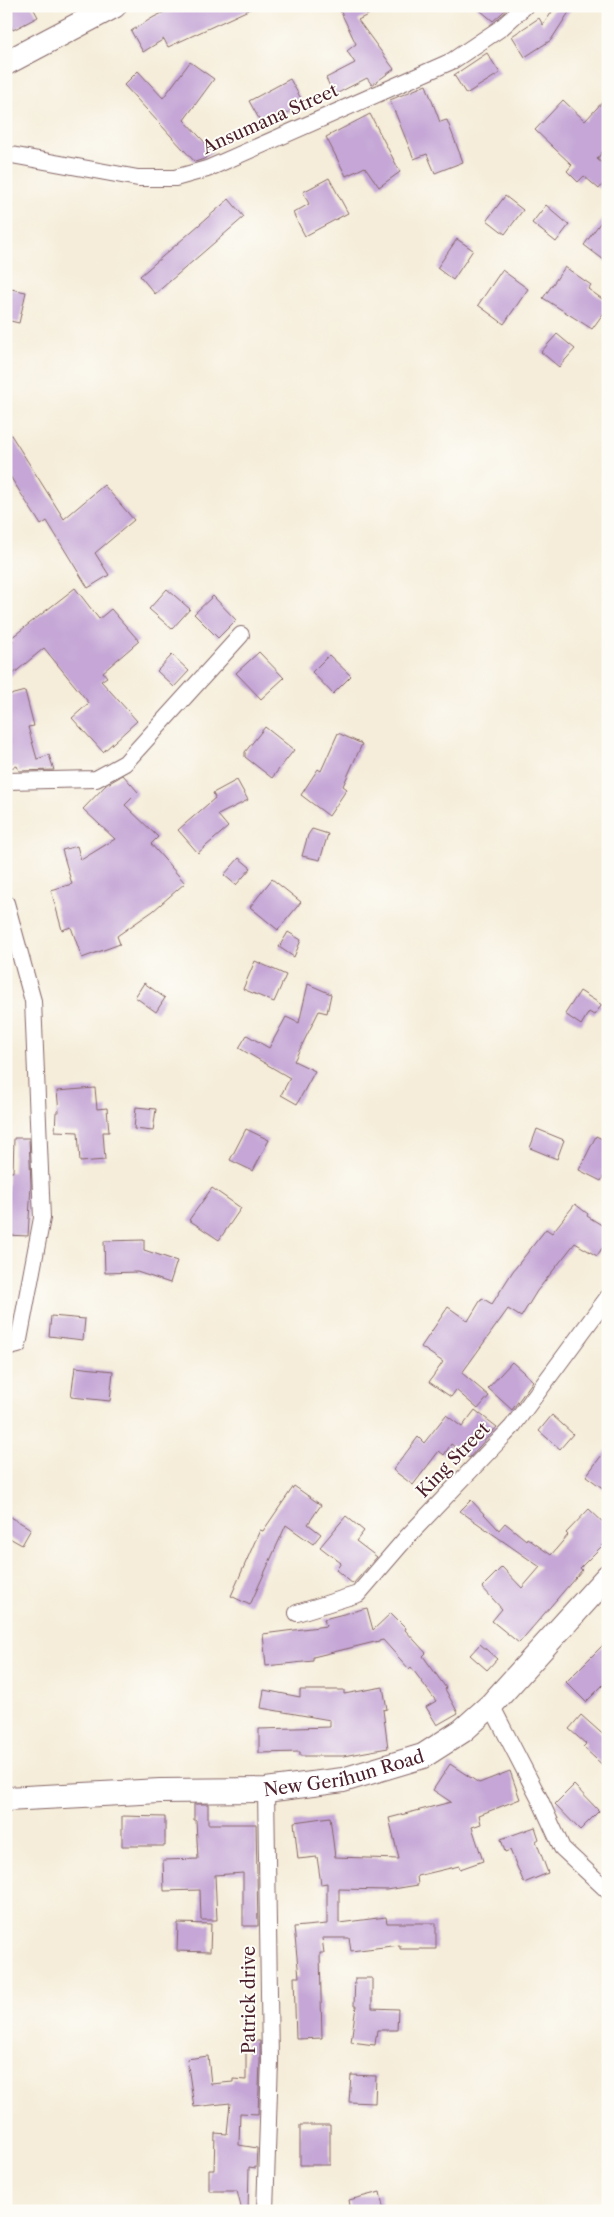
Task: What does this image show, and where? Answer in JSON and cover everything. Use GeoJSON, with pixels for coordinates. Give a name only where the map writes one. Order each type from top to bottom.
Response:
{"type":"FeatureCollection","features":[{"type":"Feature","properties":{"kind":"street"},"geometry":{"type":"LineString","coordinates":[[6,63],[114,6]]}},
{"type":"Feature","properties":{"kind":"street","name":"Ansumana Street"},"geometry":{"type":"LineString","coordinates":[[6,154],[138,178],[175,178],[207,169],[452,61],[501,28],[525,6]]}},
{"type":"Feature","properties":{"kind":"street"},"geometry":{"type":"LineString","coordinates":[[6,781],[96,779],[126,763],[241,635]]}},
{"type":"Feature","properties":{"kind":"street"},"geometry":{"type":"LineString","coordinates":[[6,903],[34,1001],[42,1218],[18,1345],[6,1348]]}},
{"type":"Feature","properties":{"kind":"street","name":"King Street"},"geometry":{"type":"LineString","coordinates":[[297,1613],[358,1594],[408,1536],[512,1427],[608,1297]]}},
{"type":"Feature","properties":{"kind":"street","name":"New Gerihun Road"},"geometry":{"type":"LineString","coordinates":[[6,1799],[160,1791],[266,1790],[343,1780],[423,1756],[462,1731],[491,1705],[608,1576]]}},
{"type":"Feature","properties":{"kind":"street"},"geometry":{"type":"LineString","coordinates":[[491,1705],[540,1800],[562,1848],[608,1891]]}},
{"type":"Feature","properties":{"kind":"street","name":"Patrick drive"},"geometry":{"type":"LineString","coordinates":[[265,2211],[270,2060],[266,1790]]}},
{"type":"Feature","properties":{"kind":"building"},"geometry":{"type":"Polygon","coordinates":[[[6,6],[32,6],[38,17],[13,30],[6,18],[6,6]]]}},
{"type":"Feature","properties":{"kind":"building"},"geometry":{"type":"Polygon","coordinates":[[[177,6],[257,6],[168,47],[164,39],[143,52],[131,31],[177,6]]]}},
{"type":"Feature","properties":{"kind":"building"},"geometry":{"type":"Polygon","coordinates":[[[338,6],[385,6],[358,20],[394,69],[372,85],[367,78],[334,95],[326,78],[355,63],[347,51],[356,44],[338,6]]]}},
{"type":"Feature","properties":{"kind":"building"},"geometry":{"type":"Polygon","coordinates":[[[475,6],[510,6],[493,21],[475,6]]]}},
{"type":"Feature","properties":{"kind":"building"},"geometry":{"type":"Polygon","coordinates":[[[556,6],[573,6],[551,40],[525,57],[512,36],[539,18],[543,25],[556,6]]]}},
{"type":"Feature","properties":{"kind":"building"},"geometry":{"type":"Polygon","coordinates":[[[487,53],[500,73],[466,94],[454,75],[487,53]]]}},
{"type":"Feature","properties":{"kind":"building"},"geometry":{"type":"Polygon","coordinates":[[[190,62],[214,79],[184,120],[213,151],[204,159],[195,162],[124,85],[138,71],[163,98],[190,62]]]}},
{"type":"Feature","properties":{"kind":"building"},"geometry":{"type":"Polygon","coordinates":[[[290,79],[304,104],[263,126],[249,101],[290,79]]]}},
{"type":"Feature","properties":{"kind":"building"},"geometry":{"type":"Polygon","coordinates":[[[426,85],[440,122],[447,120],[463,162],[435,173],[427,154],[414,159],[390,100],[426,85]]]}},
{"type":"Feature","properties":{"kind":"building"},"geometry":{"type":"Polygon","coordinates":[[[608,96],[608,144],[597,159],[608,168],[608,178],[599,189],[584,176],[578,182],[567,171],[572,165],[535,130],[563,100],[585,121],[608,96]]]}},
{"type":"Feature","properties":{"kind":"building"},"geometry":{"type":"Polygon","coordinates":[[[370,114],[400,172],[379,187],[365,167],[346,176],[326,137],[370,114]]]}},
{"type":"Feature","properties":{"kind":"building"},"geometry":{"type":"Polygon","coordinates":[[[329,178],[348,213],[305,236],[293,213],[309,204],[303,192],[329,178]]]}},
{"type":"Feature","properties":{"kind":"building"},"geometry":{"type":"Polygon","coordinates":[[[505,196],[523,210],[505,234],[487,220],[505,196]]]}},
{"type":"Feature","properties":{"kind":"building"},"geometry":{"type":"Polygon","coordinates":[[[229,199],[244,217],[155,294],[140,276],[229,199]]]}},
{"type":"Feature","properties":{"kind":"building"},"geometry":{"type":"Polygon","coordinates":[[[546,205],[569,225],[556,242],[532,223],[546,205]]]}},
{"type":"Feature","properties":{"kind":"building"},"geometry":{"type":"Polygon","coordinates":[[[608,212],[608,263],[584,245],[608,212]]]}},
{"type":"Feature","properties":{"kind":"building"},"geometry":{"type":"Polygon","coordinates":[[[457,239],[473,250],[453,280],[437,268],[457,239]]]}},
{"type":"Feature","properties":{"kind":"building"},"geometry":{"type":"Polygon","coordinates":[[[565,267],[591,285],[588,289],[608,303],[608,307],[592,329],[543,298],[565,267]]]}},
{"type":"Feature","properties":{"kind":"building"},"geometry":{"type":"Polygon","coordinates":[[[502,270],[528,289],[504,324],[478,305],[502,270]]]}},
{"type":"Feature","properties":{"kind":"building"},"geometry":{"type":"Polygon","coordinates":[[[6,288],[26,292],[19,323],[6,320],[6,288]]]}},
{"type":"Feature","properties":{"kind":"building"},"geometry":{"type":"Polygon","coordinates":[[[557,334],[575,349],[559,367],[541,352],[557,334]]]}},
{"type":"Feature","properties":{"kind":"building"},"geometry":{"type":"Polygon","coordinates":[[[6,427],[64,519],[104,485],[134,520],[95,553],[109,575],[88,588],[47,521],[41,525],[6,470],[6,427]]]}},
{"type":"Feature","properties":{"kind":"building"},"geometry":{"type":"Polygon","coordinates":[[[75,588],[99,619],[111,609],[139,641],[103,672],[107,677],[101,681],[137,721],[103,752],[72,718],[89,703],[44,648],[6,680],[6,646],[13,641],[11,638],[75,588]]]}},
{"type":"Feature","properties":{"kind":"building"},"geometry":{"type":"Polygon","coordinates":[[[167,589],[190,609],[172,629],[149,609],[167,589]]]}},
{"type":"Feature","properties":{"kind":"building"},"geometry":{"type":"Polygon","coordinates":[[[213,596],[236,620],[218,638],[194,614],[213,596]]]}},
{"type":"Feature","properties":{"kind":"building"},"geometry":{"type":"Polygon","coordinates":[[[259,652],[284,678],[261,699],[236,673],[259,652]]]}},
{"type":"Feature","properties":{"kind":"building"},"geometry":{"type":"Polygon","coordinates":[[[172,655],[189,671],[174,687],[157,671],[172,655]]]}},
{"type":"Feature","properties":{"kind":"building"},"geometry":{"type":"Polygon","coordinates":[[[329,655],[351,676],[333,694],[312,672],[329,655]]]}},
{"type":"Feature","properties":{"kind":"building"},"geometry":{"type":"Polygon","coordinates":[[[25,691],[34,726],[28,727],[37,759],[49,755],[54,770],[19,771],[17,766],[6,769],[6,696],[25,691]]]}},
{"type":"Feature","properties":{"kind":"building"},"geometry":{"type":"Polygon","coordinates":[[[265,727],[294,750],[272,778],[245,757],[245,752],[265,727]]]}},
{"type":"Feature","properties":{"kind":"building"},"geometry":{"type":"Polygon","coordinates":[[[338,733],[362,744],[343,786],[347,789],[329,816],[301,795],[318,769],[321,771],[338,733]]]}},
{"type":"Feature","properties":{"kind":"building"},"geometry":{"type":"Polygon","coordinates":[[[123,775],[138,792],[125,805],[158,837],[151,844],[185,883],[153,911],[117,936],[120,944],[82,958],[71,927],[62,930],[51,890],[72,884],[62,850],[77,846],[81,860],[115,839],[83,809],[106,785],[123,775]]]}},
{"type":"Feature","properties":{"kind":"building"},"geometry":{"type":"Polygon","coordinates":[[[237,780],[248,800],[218,815],[228,827],[198,853],[178,830],[215,798],[213,793],[237,780]]]}},
{"type":"Feature","properties":{"kind":"building"},"geometry":{"type":"Polygon","coordinates":[[[312,829],[328,834],[320,860],[302,856],[308,835],[312,829]]]}},
{"type":"Feature","properties":{"kind":"building"},"geometry":{"type":"Polygon","coordinates":[[[239,858],[251,868],[236,885],[224,875],[239,858]]]}},
{"type":"Feature","properties":{"kind":"building"},"geometry":{"type":"Polygon","coordinates":[[[272,879],[301,902],[278,930],[250,907],[272,879]]]}},
{"type":"Feature","properties":{"kind":"building"},"geometry":{"type":"Polygon","coordinates":[[[288,932],[301,940],[294,957],[279,947],[288,932]]]}},
{"type":"Feature","properties":{"kind":"building"},"geometry":{"type":"Polygon","coordinates":[[[255,961],[286,975],[274,1002],[243,989],[255,961]]]}},
{"type":"Feature","properties":{"kind":"building"},"geometry":{"type":"Polygon","coordinates":[[[144,983],[165,998],[156,1012],[135,997],[144,983]]]}},
{"type":"Feature","properties":{"kind":"building"},"geometry":{"type":"Polygon","coordinates":[[[308,984],[331,994],[327,1013],[319,1011],[294,1061],[315,1071],[297,1104],[281,1095],[290,1078],[239,1048],[247,1035],[269,1048],[286,1017],[299,1023],[308,984]]]}},
{"type":"Feature","properties":{"kind":"building"},"geometry":{"type":"Polygon","coordinates":[[[580,991],[602,1005],[594,1015],[589,1012],[581,1025],[565,1014],[580,991]]]}},
{"type":"Feature","properties":{"kind":"building"},"geometry":{"type":"Polygon","coordinates":[[[95,1088],[97,1109],[107,1108],[109,1132],[103,1132],[105,1160],[80,1162],[78,1132],[55,1131],[56,1112],[59,1112],[57,1091],[95,1088]]]}},
{"type":"Feature","properties":{"kind":"building"},"geometry":{"type":"Polygon","coordinates":[[[136,1107],[156,1109],[153,1131],[134,1129],[136,1107]]]}},
{"type":"Feature","properties":{"kind":"building"},"geometry":{"type":"Polygon","coordinates":[[[246,1129],[269,1140],[253,1171],[230,1160],[246,1129]]]}},
{"type":"Feature","properties":{"kind":"building"},"geometry":{"type":"Polygon","coordinates":[[[537,1129],[564,1140],[557,1159],[530,1148],[537,1129]]]}},
{"type":"Feature","properties":{"kind":"building"},"geometry":{"type":"Polygon","coordinates":[[[596,1136],[608,1142],[608,1168],[601,1181],[579,1170],[596,1136]]]}},
{"type":"Feature","properties":{"kind":"building"},"geometry":{"type":"Polygon","coordinates":[[[14,1138],[29,1138],[31,1185],[28,1236],[6,1235],[8,1172],[13,1172],[14,1138]]]}},
{"type":"Feature","properties":{"kind":"building"},"geometry":{"type":"Polygon","coordinates":[[[212,1188],[241,1208],[219,1240],[189,1220],[212,1188]]]}},
{"type":"Feature","properties":{"kind":"building"},"geometry":{"type":"Polygon","coordinates":[[[575,1204],[588,1214],[587,1216],[608,1229],[608,1239],[597,1256],[575,1243],[537,1291],[521,1317],[508,1309],[462,1373],[489,1396],[478,1409],[456,1390],[451,1397],[429,1382],[443,1362],[421,1347],[448,1307],[468,1321],[482,1298],[492,1304],[513,1271],[546,1229],[552,1233],[575,1204]]]}},
{"type":"Feature","properties":{"kind":"building"},"geometry":{"type":"Polygon","coordinates":[[[144,1240],[144,1250],[177,1261],[170,1283],[137,1272],[105,1273],[104,1241],[144,1240]]]}},
{"type":"Feature","properties":{"kind":"building"},"geometry":{"type":"Polygon","coordinates":[[[51,1316],[85,1319],[83,1340],[49,1336],[51,1316]]]}},
{"type":"Feature","properties":{"kind":"building"},"geometry":{"type":"Polygon","coordinates":[[[512,1362],[533,1381],[512,1410],[488,1388],[512,1362]]]}},
{"type":"Feature","properties":{"kind":"building"},"geometry":{"type":"Polygon","coordinates":[[[75,1367],[113,1371],[110,1401],[71,1397],[75,1367]]]}},
{"type":"Feature","properties":{"kind":"building"},"geometry":{"type":"Polygon","coordinates":[[[475,1410],[497,1427],[469,1458],[451,1444],[444,1455],[439,1451],[413,1485],[393,1470],[418,1437],[424,1443],[446,1415],[462,1427],[475,1410]]]}},
{"type":"Feature","properties":{"kind":"building"},"geometry":{"type":"Polygon","coordinates":[[[552,1415],[573,1434],[560,1449],[539,1431],[552,1415]]]}},
{"type":"Feature","properties":{"kind":"building"},"geometry":{"type":"Polygon","coordinates":[[[608,1447],[608,1492],[586,1476],[608,1447]]]}},
{"type":"Feature","properties":{"kind":"building"},"geometry":{"type":"Polygon","coordinates":[[[294,1486],[321,1505],[308,1524],[321,1534],[313,1544],[286,1525],[250,1605],[231,1596],[260,1530],[263,1531],[294,1486]]]}},
{"type":"Feature","properties":{"kind":"building"},"geometry":{"type":"Polygon","coordinates":[[[471,1500],[499,1530],[505,1523],[526,1540],[527,1538],[551,1555],[568,1535],[566,1533],[589,1509],[608,1527],[608,1540],[580,1568],[582,1570],[519,1643],[492,1621],[502,1609],[482,1587],[502,1567],[522,1588],[540,1567],[460,1511],[471,1500]]]}},
{"type":"Feature","properties":{"kind":"building"},"geometry":{"type":"Polygon","coordinates":[[[6,1514],[31,1529],[22,1545],[6,1536],[6,1514]]]}},
{"type":"Feature","properties":{"kind":"building"},"geometry":{"type":"Polygon","coordinates":[[[346,1516],[364,1531],[356,1541],[377,1557],[353,1584],[336,1570],[341,1563],[320,1547],[346,1516]]]}},
{"type":"Feature","properties":{"kind":"building"},"geometry":{"type":"Polygon","coordinates":[[[367,1608],[373,1630],[391,1613],[406,1628],[405,1630],[426,1653],[423,1656],[446,1688],[458,1713],[437,1725],[426,1707],[436,1701],[411,1667],[409,1669],[383,1640],[313,1657],[313,1661],[266,1666],[263,1634],[326,1626],[324,1619],[367,1608]]]}},
{"type":"Feature","properties":{"kind":"building"},"geometry":{"type":"Polygon","coordinates":[[[608,1640],[608,1680],[586,1702],[566,1682],[608,1640]]]}},
{"type":"Feature","properties":{"kind":"building"},"geometry":{"type":"Polygon","coordinates":[[[480,1644],[497,1659],[487,1670],[470,1655],[480,1644]]]}},
{"type":"Feature","properties":{"kind":"building"},"geometry":{"type":"Polygon","coordinates":[[[383,1687],[387,1709],[383,1710],[388,1748],[343,1756],[300,1756],[300,1752],[259,1753],[259,1729],[330,1727],[330,1720],[261,1708],[264,1690],[300,1697],[300,1690],[344,1690],[344,1694],[383,1687]]]}},
{"type":"Feature","properties":{"kind":"building"},"geometry":{"type":"Polygon","coordinates":[[[581,1715],[608,1739],[608,1770],[583,1747],[586,1744],[569,1729],[581,1715]]]}},
{"type":"Feature","properties":{"kind":"building"},"geometry":{"type":"Polygon","coordinates":[[[450,1764],[479,1783],[510,1771],[520,1799],[479,1815],[481,1824],[472,1827],[483,1861],[460,1869],[459,1866],[417,1876],[418,1885],[387,1890],[339,1889],[339,1923],[386,1917],[387,1923],[436,1923],[436,1949],[400,1949],[400,1945],[351,1951],[349,1938],[322,1938],[324,1953],[320,1953],[322,2038],[296,2039],[294,1977],[299,1977],[294,1927],[327,1924],[327,1883],[321,1884],[317,1857],[298,1859],[294,1822],[330,1817],[335,1857],[399,1859],[389,1818],[451,1802],[433,1790],[450,1764]]]}},
{"type":"Feature","properties":{"kind":"building"},"geometry":{"type":"Polygon","coordinates":[[[574,1785],[599,1811],[580,1830],[555,1804],[574,1785]]]}},
{"type":"Feature","properties":{"kind":"building"},"geometry":{"type":"Polygon","coordinates":[[[194,1804],[208,1804],[208,1824],[256,1824],[258,1926],[243,1926],[243,1873],[215,1875],[217,1920],[201,1920],[200,1890],[164,1891],[163,1860],[198,1859],[194,1804]]]}},
{"type":"Feature","properties":{"kind":"building"},"geometry":{"type":"Polygon","coordinates":[[[122,1816],[165,1817],[165,1846],[122,1846],[122,1816]]]}},
{"type":"Feature","properties":{"kind":"building"},"geometry":{"type":"Polygon","coordinates":[[[535,1827],[539,1839],[536,1841],[548,1873],[524,1883],[510,1850],[505,1852],[501,1839],[535,1827]]]}},
{"type":"Feature","properties":{"kind":"building"},"geometry":{"type":"Polygon","coordinates":[[[178,1923],[211,1924],[210,1952],[177,1951],[178,1923]]]}},
{"type":"Feature","properties":{"kind":"building"},"geometry":{"type":"Polygon","coordinates":[[[355,1978],[372,1978],[372,2008],[398,2009],[397,2030],[377,2030],[375,2045],[351,2042],[356,2006],[354,2006],[355,1978]]]}},
{"type":"Feature","properties":{"kind":"building"},"geometry":{"type":"Polygon","coordinates":[[[246,2041],[260,2041],[260,2061],[258,2114],[240,2113],[239,2145],[257,2148],[256,2168],[249,2167],[248,2211],[242,2211],[237,2191],[209,2191],[209,2170],[214,2170],[215,2133],[227,2134],[230,2103],[194,2107],[187,2059],[208,2056],[211,2084],[233,2082],[233,2079],[246,2080],[246,2041]]]}},
{"type":"Feature","properties":{"kind":"building"},"geometry":{"type":"Polygon","coordinates":[[[351,2075],[376,2076],[375,2103],[349,2102],[351,2075]]]}},
{"type":"Feature","properties":{"kind":"building"},"geometry":{"type":"Polygon","coordinates":[[[300,2125],[330,2125],[330,2165],[300,2165],[300,2125]]]}},
{"type":"Feature","properties":{"kind":"building"},"geometry":{"type":"Polygon","coordinates":[[[380,2192],[384,2211],[351,2211],[349,2200],[380,2192]]]}}]}
